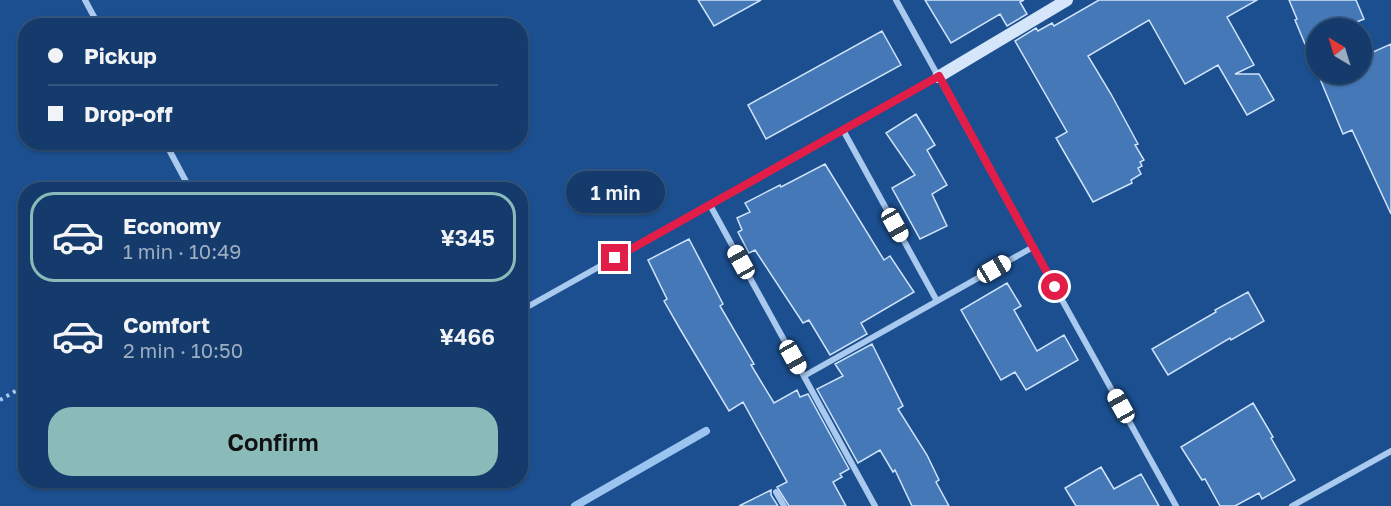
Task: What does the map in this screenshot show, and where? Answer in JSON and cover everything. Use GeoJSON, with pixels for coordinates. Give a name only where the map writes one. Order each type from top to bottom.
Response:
{"type":"FeatureCollection","features":[{"type":"Feature","properties":{"kind":"street"},"geometry":{"type":"LineString","coordinates":[[85,0],[95,18]]}},
{"type":"Feature","properties":{"kind":"street"},"geometry":{"type":"LineString","coordinates":[[896,0],[1176,506]]}},
{"type":"Feature","properties":{"kind":"street"},"geometry":{"type":"LineString","coordinates":[[528,307],[939,76],[1067,0]]}},
{"type":"Feature","properties":{"kind":"street"},"geometry":{"type":"LineString","coordinates":[[843,130],[937,302]]}},
{"type":"Feature","properties":{"kind":"street"},"geometry":{"type":"LineString","coordinates":[[169,150],[186,182]]}},
{"type":"Feature","properties":{"kind":"street"},"geometry":{"type":"LineString","coordinates":[[710,205],[874,506]]}},
{"type":"Feature","properties":{"kind":"street"},"geometry":{"type":"LineString","coordinates":[[804,376],[1033,247]]}},
{"type":"Feature","properties":{"kind":"street"},"geometry":{"type":"LineString","coordinates":[[1292,506],[1391,451]]}},
{"type":"Feature","properties":{"kind":"street"},"geometry":{"type":"LineString","coordinates":[[776,492],[784,506]]}},
{"type":"Feature","properties":{"kind":"path"},"geometry":{"type":"LineString","coordinates":[[0,400],[18,390]]}},
{"type":"Feature","properties":{"kind":"building"},"geometry":{"type":"Polygon","coordinates":[[[698,0],[761,0],[714,26],[698,0]]]}},
{"type":"Feature","properties":{"kind":"building"},"geometry":{"type":"Polygon","coordinates":[[[925,0],[1024,0],[1020,2],[1027,14],[1007,26],[1000,14],[951,43],[925,0]]]}},
{"type":"Feature","properties":{"kind":"building"},"geometry":{"type":"Polygon","coordinates":[[[1099,0],[1257,0],[1227,17],[1254,65],[1235,74],[1259,74],[1274,100],[1247,115],[1218,65],[1185,84],[1149,20],[1088,56],[1138,144],[1135,145],[1144,160],[1140,162],[1142,166],[1138,168],[1141,174],[1131,180],[1132,183],[1093,202],[1056,138],[1067,132],[1015,41],[1036,28],[1038,31],[1052,23],[1054,26],[1099,0]]]}},
{"type":"Feature","properties":{"kind":"building"},"geometry":{"type":"Polygon","coordinates":[[[1289,0],[1356,0],[1364,18],[1306,18],[1305,44],[1295,20],[1297,19],[1289,0]]]}},
{"type":"Feature","properties":{"kind":"building"},"geometry":{"type":"Polygon","coordinates":[[[882,31],[901,65],[766,139],[748,105],[882,31]]]}},
{"type":"Feature","properties":{"kind":"building"},"geometry":{"type":"Polygon","coordinates":[[[1391,44],[1391,214],[1352,130],[1343,134],[1322,84],[1372,84],[1372,53],[1391,44]]]}},
{"type":"Feature","properties":{"kind":"building"},"geometry":{"type":"Polygon","coordinates":[[[916,114],[935,145],[927,150],[947,185],[932,194],[947,226],[920,239],[892,188],[915,175],[886,133],[916,114]]]}},
{"type":"Feature","properties":{"kind":"building"},"geometry":{"type":"Polygon","coordinates":[[[825,164],[884,260],[890,256],[914,292],[861,323],[867,334],[830,355],[809,320],[803,323],[755,250],[749,253],[738,232],[742,230],[737,218],[750,212],[745,203],[825,164]]]}},
{"type":"Feature","properties":{"kind":"building"},"geometry":{"type":"Polygon","coordinates":[[[689,239],[723,304],[720,306],[774,403],[797,390],[800,397],[808,394],[849,469],[833,482],[846,506],[789,506],[777,487],[787,482],[743,402],[729,411],[680,329],[664,301],[667,299],[648,260],[689,239]]]}},
{"type":"Feature","properties":{"kind":"building"},"geometry":{"type":"Polygon","coordinates":[[[1007,283],[1021,306],[1014,310],[1037,351],[1064,335],[1078,360],[1026,390],[1015,372],[1001,380],[961,310],[1007,283]]]}},
{"type":"Feature","properties":{"kind":"building"},"geometry":{"type":"Polygon","coordinates":[[[1248,292],[1264,321],[1231,340],[1230,338],[1168,375],[1152,349],[1248,292]]]}},
{"type":"Feature","properties":{"kind":"building"},"geometry":{"type":"Polygon","coordinates":[[[872,344],[903,406],[898,409],[927,455],[939,480],[936,482],[949,506],[912,506],[895,470],[893,472],[880,450],[858,463],[817,389],[843,376],[835,364],[872,344]]]}},
{"type":"Feature","properties":{"kind":"building"},"geometry":{"type":"Polygon","coordinates":[[[1253,403],[1295,480],[1262,499],[1259,493],[1235,506],[1220,506],[1205,479],[1202,480],[1181,447],[1253,403]]]}},
{"type":"Feature","properties":{"kind":"building"},"geometry":{"type":"Polygon","coordinates":[[[1101,467],[1114,489],[1141,474],[1159,506],[1076,506],[1065,488],[1101,467]]]}},
{"type":"Feature","properties":{"kind":"building"},"geometry":{"type":"Polygon","coordinates":[[[771,490],[771,495],[778,506],[739,506],[771,490]]]}},
{"type":"Feature","properties":{"kind":"waterway"},"geometry":{"type":"LineString","coordinates":[[575,506],[706,431]]}},
{"type":"Feature","properties":{"kind":"route"},"geometry":{"type":"LineString","coordinates":[[615,258],[939,76],[1055,287]]}}]}
